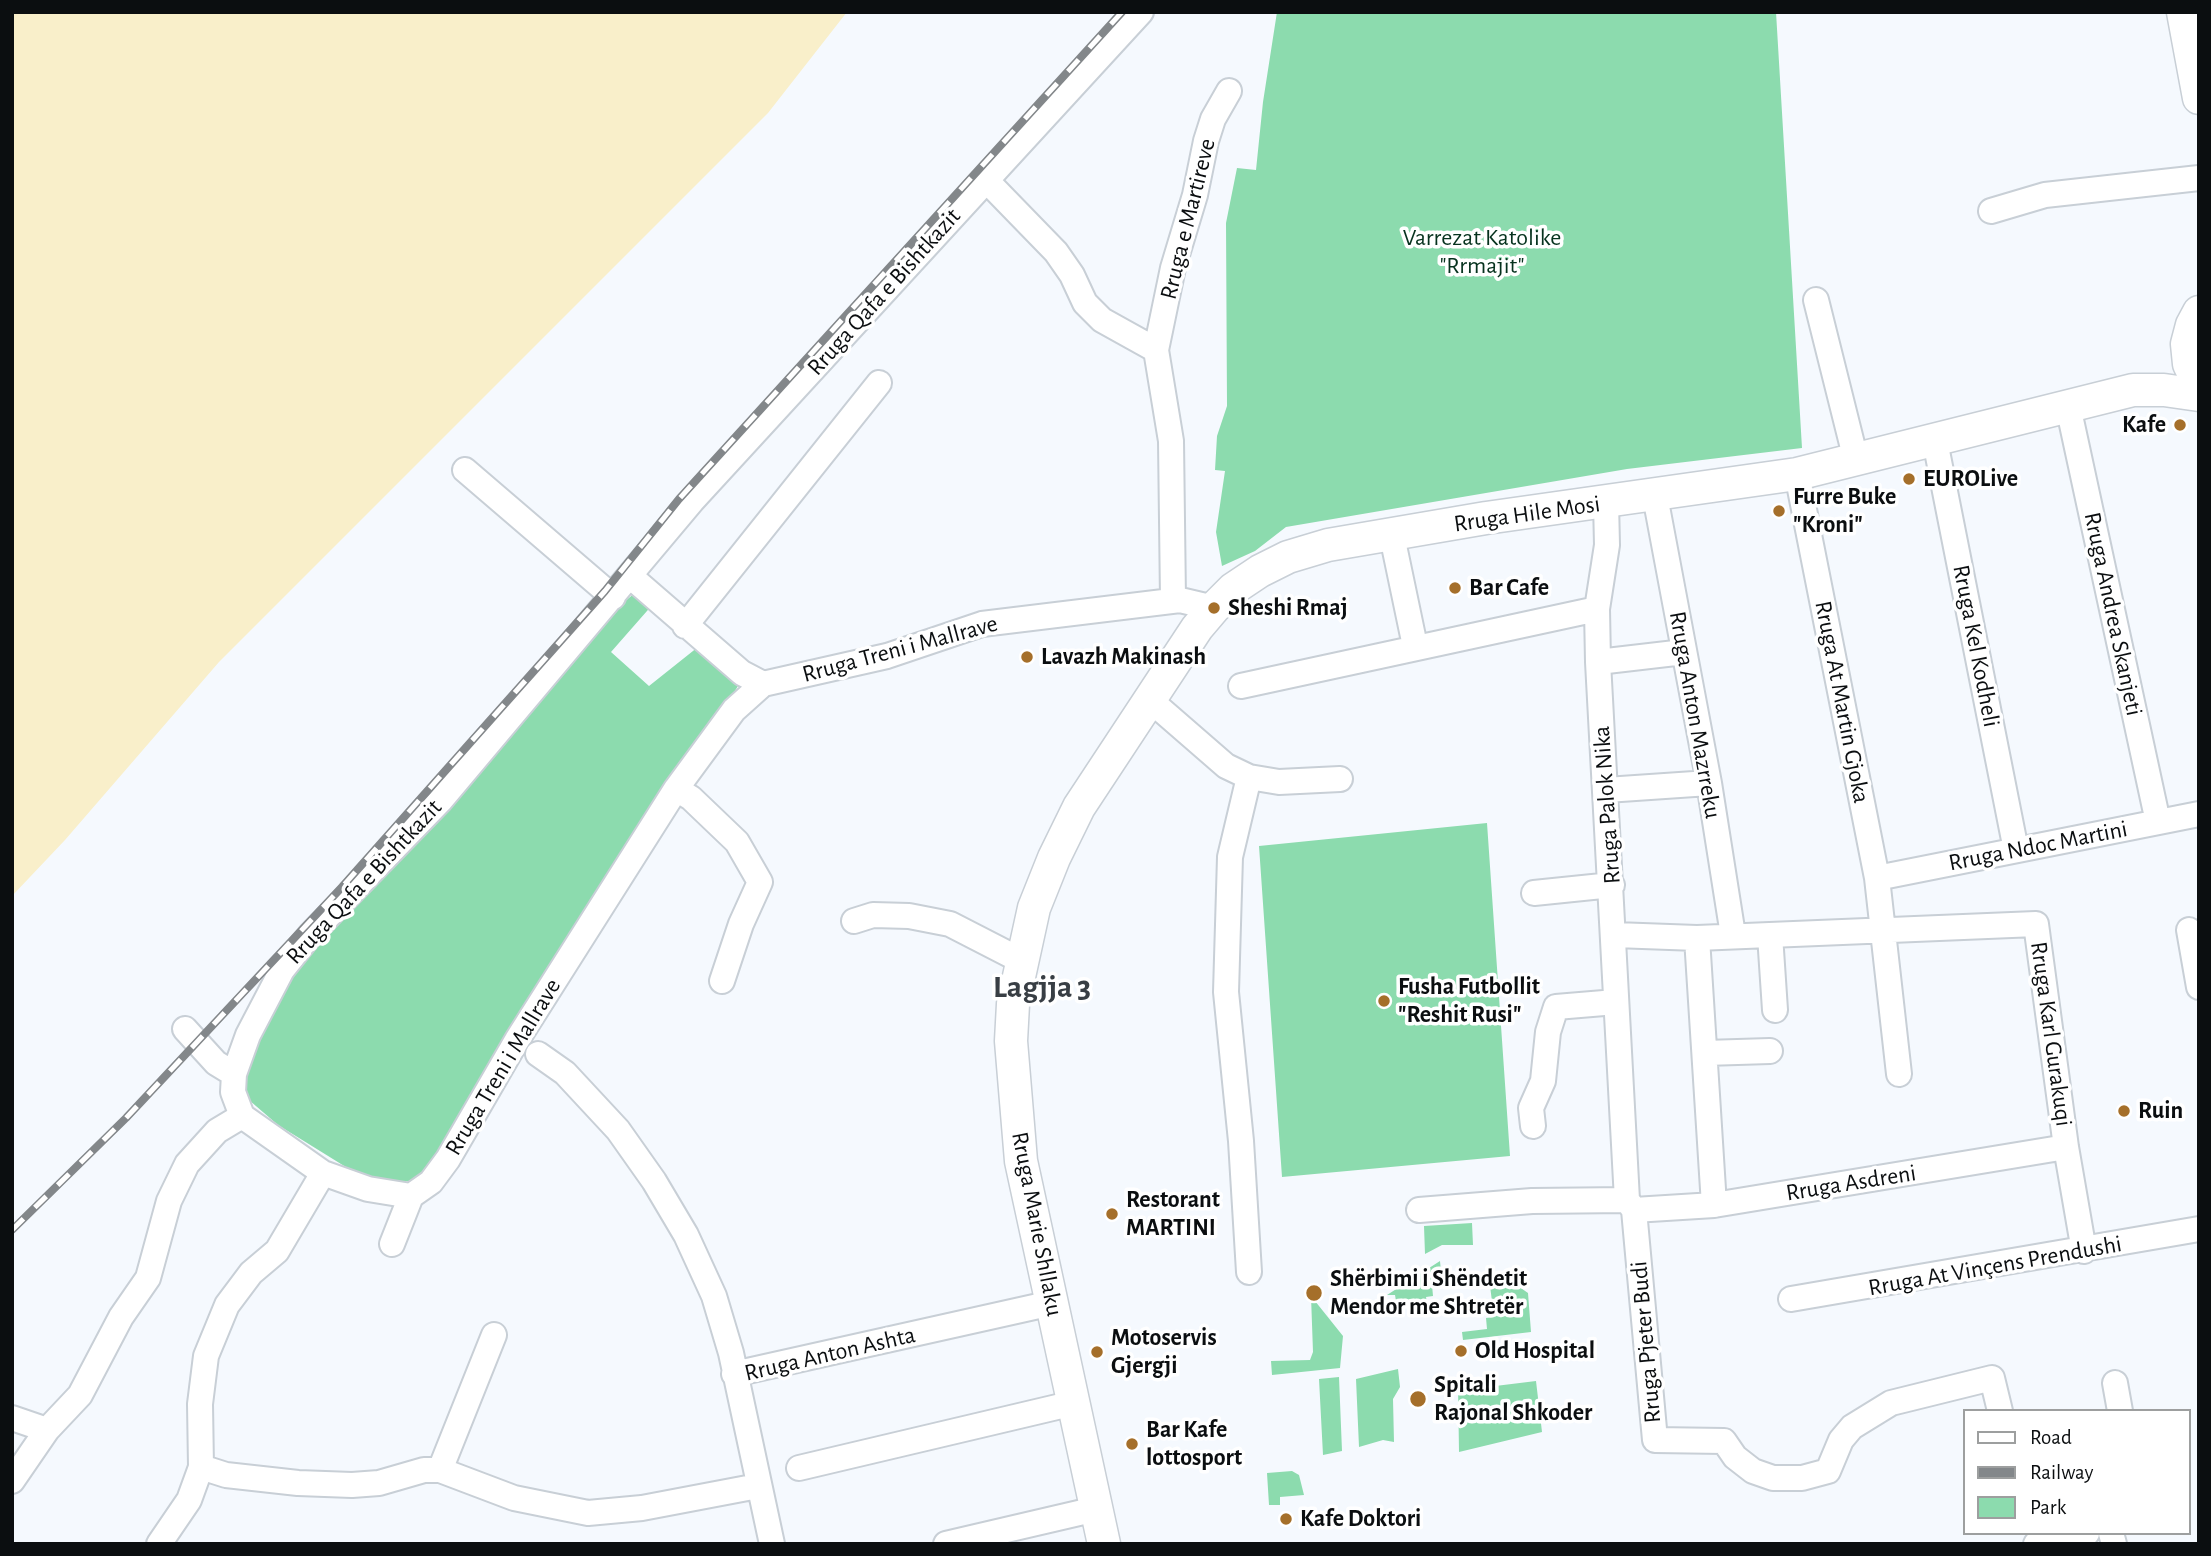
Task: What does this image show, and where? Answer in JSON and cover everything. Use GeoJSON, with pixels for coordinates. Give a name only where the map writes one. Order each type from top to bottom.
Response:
{"type":"FeatureCollection","features":[{"type":"Feature","properties":{"kind":"main road"},"geometry":{"type":"LineString","coordinates":[[2183,12],[2199,97]]}},
{"type":"Feature","properties":{"kind":"main road"},"geometry":{"type":"LineString","coordinates":[[2199,312],[2192,325],[2188,344],[2189,364],[2199,384]]}},
{"type":"Feature","properties":{"kind":"main road","name":"Rruga Hile Mosi"},"geometry":{"type":"LineString","coordinates":[[2133,390],[2169,365],[2188,344]]}},
{"type":"Feature","properties":{"kind":"main road","name":"Rruga Hile Mosi"},"geometry":{"type":"LineString","coordinates":[[1214,608],[1233,589],[1288,557],[1328,545],[1486,518],[1797,474],[2133,390],[2164,390],[2199,395]]}},
{"type":"Feature","properties":{"kind":"main road","name":"Rruga Marie Shllaku"},"geometry":{"type":"LineString","coordinates":[[1104,1544],[1021,1161],[1011,1041],[1020,960],[1034,908],[1079,807],[1196,628],[1214,608]]}},
{"type":"Feature","properties":{"kind":"street","name":"Rruga Qafa e Bishtkazit"},"geometry":{"type":"LineString","coordinates":[[242,1116],[233,1093],[234,1074],[248,1035],[282,970],[310,935],[440,801],[692,501],[986,180],[1070,93],[1141,12]]}},
{"type":"Feature","properties":{"kind":"street","name":"Rruga e Martireve"},"geometry":{"type":"LineString","coordinates":[[1173,600],[1171,441],[1156,350],[1173,268],[1198,183],[1206,141],[1213,118],[1228,91]]}},
{"type":"Feature","properties":{"kind":"street"},"geometry":{"type":"LineString","coordinates":[[1991,211],[2045,195],[2199,178]]}},
{"type":"Feature","properties":{"kind":"street"},"geometry":{"type":"LineString","coordinates":[[986,180],[1056,252],[1072,275],[1086,303],[1102,320],[1156,350]]}},
{"type":"Feature","properties":{"kind":"street"},"geometry":{"type":"LineString","coordinates":[[1816,300],[1856,460]]}},
{"type":"Feature","properties":{"kind":"street"},"geometry":{"type":"LineString","coordinates":[[685,626],[880,383]]}},
{"type":"Feature","properties":{"kind":"street","name":"Rruga Andrea Skanjeti"},"geometry":{"type":"LineString","coordinates":[[2068,406],[2158,822]]}},
{"type":"Feature","properties":{"kind":"street","name":"Rruga Kel Kodheli"},"geometry":{"type":"LineString","coordinates":[[1935,441],[2016,850]]}},
{"type":"Feature","properties":{"kind":"street"},"geometry":{"type":"LineString","coordinates":[[465,470],[613,597]]}},
{"type":"Feature","properties":{"kind":"street","name":"Rruga At Martin Gjoka"},"geometry":{"type":"LineString","coordinates":[[1797,474],[1885,930]]}},
{"type":"Feature","properties":{"kind":"street","name":"Rruga Anton Mazrreku"},"geometry":{"type":"LineString","coordinates":[[1655,496],[1709,783],[1733,935]]}},
{"type":"Feature","properties":{"kind":"street","name":"Rruga Palok Nika"},"geometry":{"type":"LineString","coordinates":[[1606,502],[1607,545],[1598,609],[1598,662],[1615,935],[1616,1002],[1631,1205]]}},
{"type":"Feature","properties":{"kind":"street"},"geometry":{"type":"LineString","coordinates":[[1392,536],[1415,646]]}},
{"type":"Feature","properties":{"kind":"street"},"geometry":{"type":"LineString","coordinates":[[630,576],[742,673],[763,684]]}},
{"type":"Feature","properties":{"kind":"street","name":"Rruga Treni i Mallrave"},"geometry":{"type":"LineString","coordinates":[[392,1244],[411,1196],[431,1182],[448,1159],[517,1040],[676,789],[734,710],[763,684],[887,656],[982,624],[1173,600],[1188,600],[1214,608]]}},
{"type":"Feature","properties":{"kind":"street"},"geometry":{"type":"LineString","coordinates":[[1241,685],[1598,609]]}},
{"type":"Feature","properties":{"kind":"street"},"geometry":{"type":"LineString","coordinates":[[1598,662],[1684,652]]}},
{"type":"Feature","properties":{"kind":"street"},"geometry":{"type":"LineString","coordinates":[[1150,700],[1226,765],[1249,777],[1279,782],[1340,779]]}},
{"type":"Feature","properties":{"kind":"street"},"geometry":{"type":"LineString","coordinates":[[1249,777],[1230,857],[1226,992],[1241,1141],[1249,1272]]}},
{"type":"Feature","properties":{"kind":"street"},"geometry":{"type":"LineString","coordinates":[[1606,790],[1709,783]]}},
{"type":"Feature","properties":{"kind":"street"},"geometry":{"type":"LineString","coordinates":[[676,789],[691,798],[737,842],[760,882],[741,923],[722,981]]}},
{"type":"Feature","properties":{"kind":"street","name":"Rruga Ndoc Martini"},"geometry":{"type":"LineString","coordinates":[[1877,878],[2199,814]]}},
{"type":"Feature","properties":{"kind":"street"},"geometry":{"type":"LineString","coordinates":[[1534,892],[1612,885]]}},
{"type":"Feature","properties":{"kind":"street"},"geometry":{"type":"LineString","coordinates":[[854,921],[873,915],[909,916],[950,924],[1020,960]]}},
{"type":"Feature","properties":{"kind":"street","name":"Rruga Karl Gurakuqi"},"geometry":{"type":"LineString","coordinates":[[1615,935],[1697,938],[2036,924],[2066,1147],[2084,1251]]}},
{"type":"Feature","properties":{"kind":"street"},"geometry":{"type":"LineString","coordinates":[[1885,930],[1899,1074]]}},
{"type":"Feature","properties":{"kind":"street"},"geometry":{"type":"LineString","coordinates":[[2189,930],[2199,987]]}},
{"type":"Feature","properties":{"kind":"street"},"geometry":{"type":"LineString","coordinates":[[1770,935],[1775,1010]]}},
{"type":"Feature","properties":{"kind":"street"},"geometry":{"type":"LineString","coordinates":[[1697,938],[1714,1205]]}},
{"type":"Feature","properties":{"kind":"street"},"geometry":{"type":"LineString","coordinates":[[1533,1126],[1531,1108],[1543,1081],[1548,1032],[1556,1007],[1616,1002]]}},
{"type":"Feature","properties":{"kind":"street"},"geometry":{"type":"LineString","coordinates":[[185,1029],[216,1063],[234,1074]]}},
{"type":"Feature","properties":{"kind":"street"},"geometry":{"type":"LineString","coordinates":[[1705,1053],[1770,1051]]}},
{"type":"Feature","properties":{"kind":"street","name":"Rruga Treni i Mallrave"},"geometry":{"type":"LineString","coordinates":[[538,1054],[565,1073],[618,1130],[654,1181],[686,1235],[714,1296],[732,1353],[734,1374]]}},
{"type":"Feature","properties":{"kind":"street"},"geometry":{"type":"LineString","coordinates":[[12,1481],[47,1430],[80,1395],[121,1317],[148,1278],[169,1201],[187,1164],[218,1131],[242,1116],[323,1173],[368,1189],[411,1196]]}},
{"type":"Feature","properties":{"kind":"street","name":"Rruga Asdreni"},"geometry":{"type":"LineString","coordinates":[[1419,1210],[1532,1201],[1714,1205],[2066,1147]]}},
{"type":"Feature","properties":{"kind":"street"},"geometry":{"type":"LineString","coordinates":[[159,1544],[188,1500],[201,1467],[200,1404],[206,1356],[227,1305],[251,1273],[277,1251],[323,1173]]}},
{"type":"Feature","properties":{"kind":"street","name":"Rruga Pjeter Budi"},"geometry":{"type":"LineString","coordinates":[[1631,1205],[1655,1440],[1724,1441],[1735,1457],[1753,1471],[1773,1478],[1802,1478],[1828,1471],[1841,1440],[1852,1427],[1875,1410],[1891,1404],[1992,1378],[2000,1409]]}},
{"type":"Feature","properties":{"kind":"street","name":"Rruga At Vinçens Prendushi"},"geometry":{"type":"LineString","coordinates":[[1791,1299],[2084,1251],[2199,1229]]}},
{"type":"Feature","properties":{"kind":"street","name":"Rruga Anton Ashta"},"geometry":{"type":"LineString","coordinates":[[772,1544],[734,1374],[1052,1303]]}},
{"type":"Feature","properties":{"kind":"street"},"geometry":{"type":"LineString","coordinates":[[440,1470],[494,1335]]}},
{"type":"Feature","properties":{"kind":"street"},"geometry":{"type":"LineString","coordinates":[[2115,1382],[2120,1409]]}},
{"type":"Feature","properties":{"kind":"street"},"geometry":{"type":"LineString","coordinates":[[799,1468],[1074,1403]]}},
{"type":"Feature","properties":{"kind":"street"},"geometry":{"type":"LineString","coordinates":[[12,1418],[47,1430]]}},
{"type":"Feature","properties":{"kind":"street"},"geometry":{"type":"LineString","coordinates":[[201,1467],[226,1475],[298,1483],[352,1485],[379,1483],[424,1470],[440,1470],[514,1498],[588,1513],[642,1508],[758,1486]]}},
{"type":"Feature","properties":{"kind":"street"},"geometry":{"type":"LineString","coordinates":[[946,1544],[1097,1509]]}},
{"type":"Feature","properties":{"kind":"street"},"geometry":{"type":"LineString","coordinates":[[2034,1544],[2077,1535]]}},
{"type":"Feature","properties":{"kind":"green space","name":"Varrezat Katolike \"Rrmajit\""},"geometry":{"type":"Polygon","coordinates":[[[1277,12],[1776,12],[1802,448],[1627,469],[1286,527],[1255,551],[1222,566],[1216,532],[1225,471],[1215,470],[1217,436],[1227,406],[1226,223],[1237,168],[1256,170],[1277,12]]]}},
{"type":"Feature","properties":{"kind":"green space"},"geometry":{"type":"Polygon","coordinates":[[[636,592],[654,603],[611,652],[649,686],[698,647],[738,676],[738,686],[431,1168],[409,1181],[387,1183],[362,1177],[278,1125],[242,1094],[249,1046],[263,1019],[319,934],[449,810],[612,612],[636,592]]]}},
{"type":"Feature","properties":{"kind":"green space","name":"Fusha Futbollit \"Reshit Rusi\""},"geometry":{"type":"Polygon","coordinates":[[[1487,823],[1510,1156],[1282,1177],[1259,846],[1487,823]]]}},
{"type":"Feature","properties":{"kind":"green space"},"geometry":{"type":"Polygon","coordinates":[[[1472,1223],[1473,1245],[1442,1245],[1425,1254],[1424,1226],[1472,1223]]]}},
{"type":"Feature","properties":{"kind":"green space"},"geometry":{"type":"Polygon","coordinates":[[[1440,1261],[1441,1271],[1435,1272],[1437,1284],[1432,1285],[1433,1296],[1426,1297],[1427,1303],[1409,1305],[1408,1299],[1396,1301],[1395,1295],[1387,1295],[1440,1261]]]}},
{"type":"Feature","properties":{"kind":"green space"},"geometry":{"type":"Polygon","coordinates":[[[1505,1277],[1528,1293],[1531,1332],[1463,1340],[1462,1332],[1487,1329],[1486,1318],[1494,1317],[1489,1278],[1505,1277]]]}},
{"type":"Feature","properties":{"kind":"green space"},"geometry":{"type":"Polygon","coordinates":[[[1311,1296],[1343,1336],[1340,1368],[1272,1375],[1271,1361],[1310,1360],[1313,1352],[1311,1296]]]}},
{"type":"Feature","properties":{"kind":"green space"},"geometry":{"type":"Polygon","coordinates":[[[1398,1369],[1400,1387],[1393,1399],[1394,1442],[1383,1440],[1359,1447],[1356,1379],[1398,1369]]]}},
{"type":"Feature","properties":{"kind":"green space"},"geometry":{"type":"Polygon","coordinates":[[[1339,1377],[1342,1451],[1323,1455],[1319,1379],[1339,1377]]]}},
{"type":"Feature","properties":{"kind":"green space"},"geometry":{"type":"Polygon","coordinates":[[[1536,1381],[1542,1432],[1459,1452],[1458,1386],[1473,1383],[1479,1388],[1536,1381]]]}},
{"type":"Feature","properties":{"kind":"green space"},"geometry":{"type":"Polygon","coordinates":[[[1292,1471],[1299,1475],[1304,1495],[1280,1497],[1280,1505],[1269,1505],[1267,1473],[1292,1471]]]}},
{"type":"Feature","properties":{"kind":"sand"},"geometry":{"type":"Polygon","coordinates":[[[12,12],[847,12],[768,113],[219,662],[65,840],[12,896],[12,12]]]}},
{"type":"Feature","properties":{"kind":"railway"},"geometry":{"type":"LineString","coordinates":[[12,1230],[126,1118],[342,887],[605,591],[679,499],[1122,12]]}},
{"type":"Feature","properties":{"kind":"place","name":"Kafe"},"geometry":{"type":"Point","coordinates":[2180,425]}},
{"type":"Feature","properties":{"kind":"place","name":"EUROLive"},"geometry":{"type":"Point","coordinates":[1909,479]}},
{"type":"Feature","properties":{"kind":"place","name":"Furre Buke \"Kroni\""},"geometry":{"type":"Point","coordinates":[1779,511]}},
{"type":"Feature","properties":{"kind":"place","name":"Bar Cafe"},"geometry":{"type":"Point","coordinates":[1455,588]}},
{"type":"Feature","properties":{"kind":"place","name":"Sheshi Rmaj"},"geometry":{"type":"Point","coordinates":[1214,608]}},
{"type":"Feature","properties":{"kind":"place","name":"Lavazh Makinash"},"geometry":{"type":"Point","coordinates":[1027,657]}},
{"type":"Feature","properties":{"kind":"place","name":"Fusha Futbollit \"Reshit Rusi\""},"geometry":{"type":"Point","coordinates":[1384,1001]}},
{"type":"Feature","properties":{"kind":"place","name":"Ruin"},"geometry":{"type":"Point","coordinates":[2124,1111]}},
{"type":"Feature","properties":{"kind":"place","name":"Restorant MARTINI"},"geometry":{"type":"Point","coordinates":[1112,1214]}},
{"type":"Feature","properties":{"kind":"place","name":"Shërbimi i Shëndetit Mendor me Shtretër"},"geometry":{"type":"Point","coordinates":[1314,1293]}},
{"type":"Feature","properties":{"kind":"place","name":"Old Hospital"},"geometry":{"type":"Point","coordinates":[1461,1351]}},
{"type":"Feature","properties":{"kind":"place","name":"Motoservis Gjergji"},"geometry":{"type":"Point","coordinates":[1097,1352]}},
{"type":"Feature","properties":{"kind":"place","name":"Spitali Rajonal Shkoder"},"geometry":{"type":"Point","coordinates":[1418,1399]}},
{"type":"Feature","properties":{"kind":"place","name":"Bar Kafe lottosport"},"geometry":{"type":"Point","coordinates":[1132,1444]}},
{"type":"Feature","properties":{"kind":"place","name":"Kafe Doktori"},"geometry":{"type":"Point","coordinates":[1286,1519]}},
{"type":"Feature","properties":{"kind":"district","name":"Lagjja 3"},"geometry":{"type":"Point","coordinates":[1042,987]}}]}
